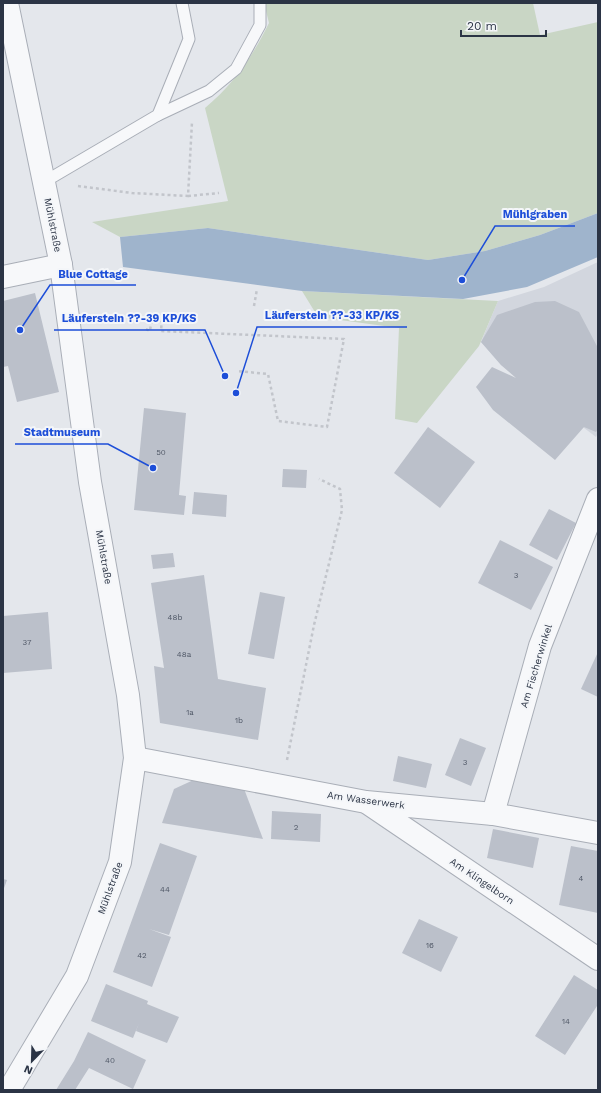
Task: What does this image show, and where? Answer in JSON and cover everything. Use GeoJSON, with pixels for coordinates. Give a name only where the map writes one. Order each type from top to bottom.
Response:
{"type":"FeatureCollection","features":[{"type":"Feature","properties":{"kind":"street","name":"Mühlstraße"},"geometry":{"type":"LineString","coordinates":[[7,3],[61,265],[90,482],[128,695],[135,758],[120,862],[78,976],[9,1090]]}},
{"type":"Feature","properties":{"kind":"street"},"geometry":{"type":"LineString","coordinates":[[3,278],[61,265]]}},
{"type":"Feature","properties":{"kind":"street","name":"Am Fischerwinkel"},"geometry":{"type":"LineString","coordinates":[[493,814],[540,646],[598,499]]}},
{"type":"Feature","properties":{"kind":"street","name":"Am Wasserwerk"},"geometry":{"type":"LineString","coordinates":[[135,758],[366,802],[493,814],[598,833]]}},
{"type":"Feature","properties":{"kind":"street","name":"Am Klingelborn"},"geometry":{"type":"LineString","coordinates":[[366,802],[598,959]]}},
{"type":"Feature","properties":{"kind":"lane"},"geometry":{"type":"LineString","coordinates":[[158,115],[189,39],[182,3]]}},
{"type":"Feature","properties":{"kind":"lane"},"geometry":{"type":"LineString","coordinates":[[44,182],[158,115],[210,91],[236,69],[260,26],[260,3]]}},
{"type":"Feature","properties":{"kind":"path"},"geometry":{"type":"LineString","coordinates":[[188,196],[193,99]]}},
{"type":"Feature","properties":{"kind":"path"},"geometry":{"type":"LineString","coordinates":[[77,186],[132,194],[188,196],[219,193]]}},
{"type":"Feature","properties":{"kind":"path"},"geometry":{"type":"LineString","coordinates":[[254,306],[256,289]]}},
{"type":"Feature","properties":{"kind":"path"},"geometry":{"type":"LineString","coordinates":[[146,329],[150,330],[152,317],[162,318],[160,330],[344,339],[327,427],[278,421],[268,374],[237,371]]}},
{"type":"Feature","properties":{"kind":"path"},"geometry":{"type":"LineString","coordinates":[[282,786],[314,625],[342,510],[340,489],[319,479]]}},
{"type":"Feature","properties":{"kind":"shaded area"},"geometry":{"type":"Polygon","coordinates":[[[598,262],[598,433],[596,437],[501,365],[481,342],[498,301],[544,287],[598,262]]]}},
{"type":"Feature","properties":{"kind":"green space"},"geometry":{"type":"Polygon","coordinates":[[[264,3],[533,3],[540,35],[598,22],[598,213],[540,235],[485,251],[428,260],[208,228],[120,237],[92,222],[228,201],[205,108],[225,90],[242,69],[256,47],[269,23],[264,3]]]}},
{"type":"Feature","properties":{"kind":"green space"},"geometry":{"type":"Polygon","coordinates":[[[302,291],[498,301],[479,346],[417,423],[395,419],[399,328],[318,317],[302,291]]]}},
{"type":"Feature","properties":{"kind":"water"},"geometry":{"type":"Polygon","coordinates":[[[598,213],[598,257],[527,287],[463,299],[302,291],[123,267],[120,237],[208,228],[428,260],[485,251],[540,235],[598,213]]]}},
{"type":"Feature","properties":{"kind":"building"},"geometry":{"type":"Polygon","coordinates":[[[35,293],[59,392],[17,402],[8,366],[3,367],[3,301],[35,293]]]}},
{"type":"Feature","properties":{"kind":"building"},"geometry":{"type":"Polygon","coordinates":[[[555,301],[579,312],[598,348],[598,429],[596,432],[584,427],[555,460],[493,410],[476,387],[492,367],[516,378],[501,365],[481,342],[497,315],[535,302],[555,301]]]}},
{"type":"Feature","properties":{"kind":"building"},"geometry":{"type":"Polygon","coordinates":[[[144,408],[186,413],[179,495],[186,496],[184,515],[134,510],[144,408]]]}},
{"type":"Feature","properties":{"kind":"building"},"geometry":{"type":"Polygon","coordinates":[[[428,427],[475,462],[440,508],[394,473],[428,427]]]}},
{"type":"Feature","properties":{"kind":"building"},"geometry":{"type":"Polygon","coordinates":[[[283,469],[307,470],[306,488],[282,487],[283,469]]]}},
{"type":"Feature","properties":{"kind":"building"},"geometry":{"type":"Polygon","coordinates":[[[194,492],[227,495],[226,517],[192,514],[194,492]]]}},
{"type":"Feature","properties":{"kind":"building"},"geometry":{"type":"Polygon","coordinates":[[[549,509],[576,523],[557,560],[529,545],[549,509]]]}},
{"type":"Feature","properties":{"kind":"building"},"geometry":{"type":"Polygon","coordinates":[[[500,540],[553,567],[531,610],[478,583],[500,540]]]}},
{"type":"Feature","properties":{"kind":"building"},"geometry":{"type":"Polygon","coordinates":[[[173,553],[175,567],[153,569],[151,555],[173,553]]]}},
{"type":"Feature","properties":{"kind":"building"},"geometry":{"type":"Polygon","coordinates":[[[204,575],[218,679],[266,688],[258,740],[160,723],[154,666],[164,668],[151,583],[204,575]]]}},
{"type":"Feature","properties":{"kind":"building"},"geometry":{"type":"Polygon","coordinates":[[[260,592],[285,597],[274,659],[248,654],[260,592]]]}},
{"type":"Feature","properties":{"kind":"building"},"geometry":{"type":"Polygon","coordinates":[[[48,612],[52,669],[3,673],[3,616],[48,612]]]}},
{"type":"Feature","properties":{"kind":"building"},"geometry":{"type":"Polygon","coordinates":[[[598,652],[598,697],[581,689],[598,652]]]}},
{"type":"Feature","properties":{"kind":"building"},"geometry":{"type":"Polygon","coordinates":[[[460,738],[486,748],[471,786],[445,775],[460,738]]]}},
{"type":"Feature","properties":{"kind":"building"},"geometry":{"type":"Polygon","coordinates":[[[398,756],[432,764],[426,788],[393,781],[398,756]]]}},
{"type":"Feature","properties":{"kind":"building"},"geometry":{"type":"Polygon","coordinates":[[[200,777],[243,786],[263,839],[162,823],[174,789],[200,777]]]}},
{"type":"Feature","properties":{"kind":"building"},"geometry":{"type":"Polygon","coordinates":[[[272,811],[321,814],[320,842],[271,839],[272,811]]]}},
{"type":"Feature","properties":{"kind":"building"},"geometry":{"type":"Polygon","coordinates":[[[493,829],[539,838],[533,868],[487,858],[493,829]]]}},
{"type":"Feature","properties":{"kind":"building"},"geometry":{"type":"Polygon","coordinates":[[[160,843],[197,856],[169,935],[149,929],[171,937],[152,987],[113,972],[160,843]]]}},
{"type":"Feature","properties":{"kind":"building"},"geometry":{"type":"Polygon","coordinates":[[[571,846],[598,851],[598,913],[559,905],[571,846]]]}},
{"type":"Feature","properties":{"kind":"building"},"geometry":{"type":"Polygon","coordinates":[[[3,879],[7,880],[3,891],[3,879]]]}},
{"type":"Feature","properties":{"kind":"building"},"geometry":{"type":"Polygon","coordinates":[[[419,919],[458,937],[441,972],[402,953],[419,919]]]}},
{"type":"Feature","properties":{"kind":"building"},"geometry":{"type":"Polygon","coordinates":[[[574,975],[598,990],[598,1007],[597,1006],[565,1055],[535,1036],[574,975]]]}},
{"type":"Feature","properties":{"kind":"building"},"geometry":{"type":"Polygon","coordinates":[[[106,984],[148,1001],[147,1004],[179,1017],[167,1043],[136,1031],[139,1023],[133,1038],[91,1021],[106,984]]]}},
{"type":"Feature","properties":{"kind":"building"},"geometry":{"type":"Polygon","coordinates":[[[88,1032],[146,1060],[133,1089],[89,1068],[75,1090],[56,1090],[74,1061],[88,1032]]]}},
{"type":"Feature","properties":{"kind":"place","name":"Mühlgraben"},"geometry":{"type":"Point","coordinates":[462,280]}},
{"type":"Feature","properties":{"kind":"place","name":"Blue Cottage"},"geometry":{"type":"Point","coordinates":[20,330]}},
{"type":"Feature","properties":{"kind":"place","name":"Läuferstein ??-39 KP/KS"},"geometry":{"type":"Point","coordinates":[225,376]}},
{"type":"Feature","properties":{"kind":"place","name":"Läuferstein ??-33 KP/KS"},"geometry":{"type":"Point","coordinates":[236,393]}},
{"type":"Feature","properties":{"kind":"place","name":"Stadtmuseum"},"geometry":{"type":"Point","coordinates":[153,468]}}]}
